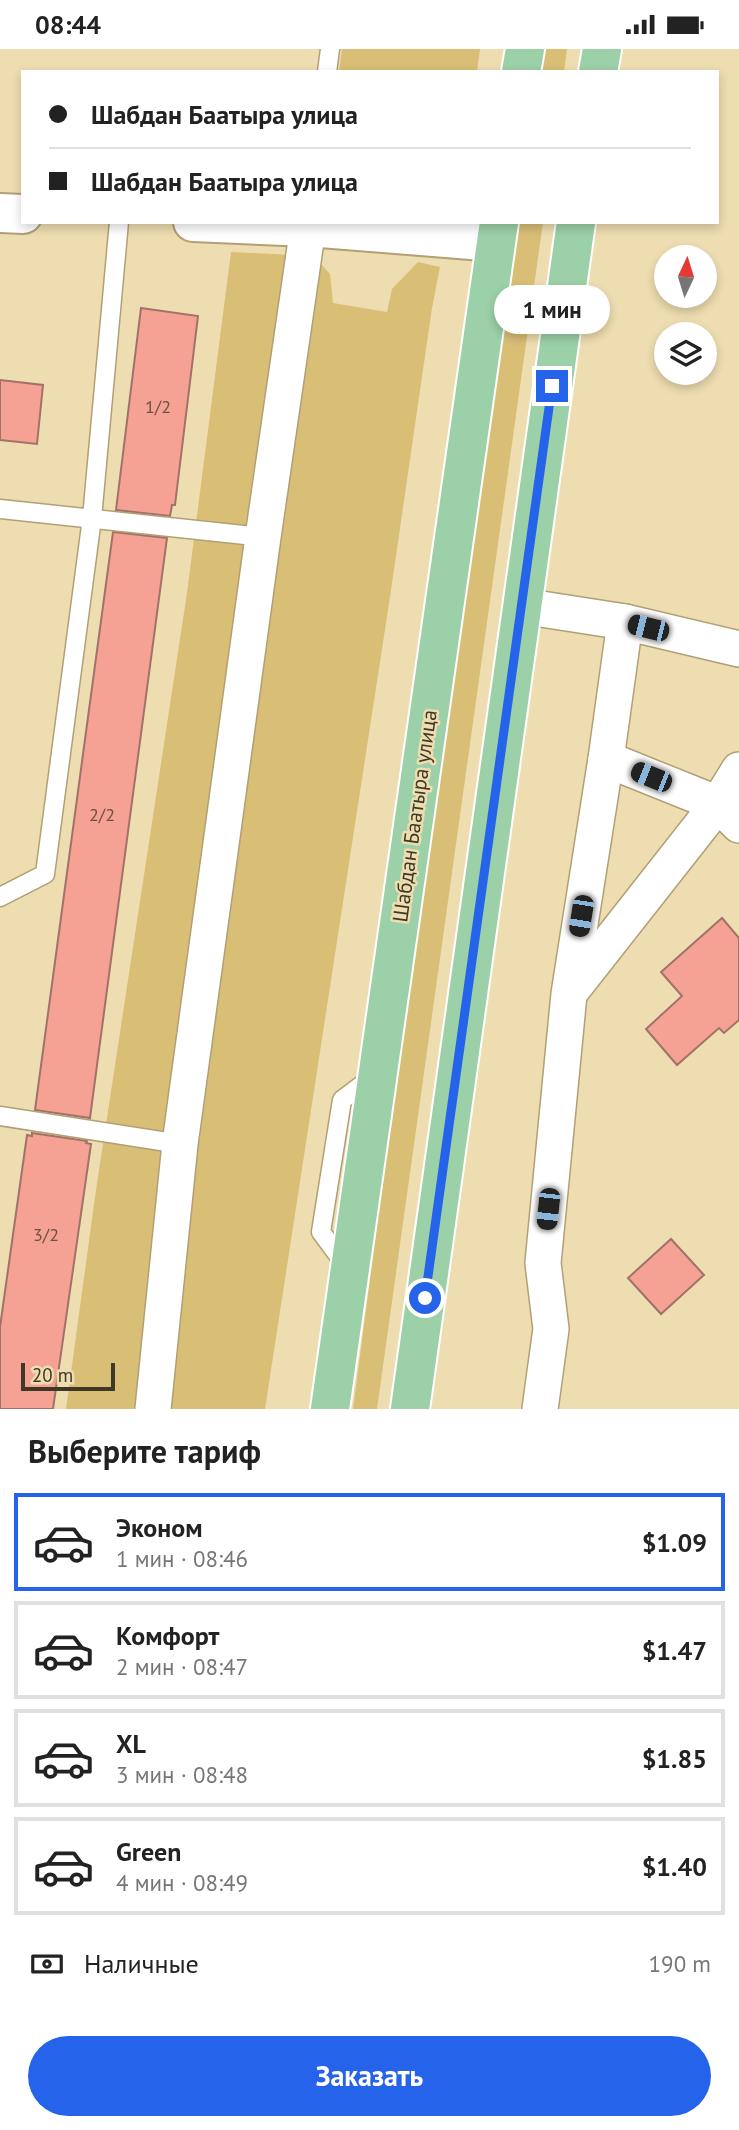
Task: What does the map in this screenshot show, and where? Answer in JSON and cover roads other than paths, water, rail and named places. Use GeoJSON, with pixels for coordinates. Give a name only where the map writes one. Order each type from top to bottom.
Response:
{"type":"FeatureCollection","features":[{"type":"Feature","properties":{"kind":"main road"},"geometry":{"type":"LineString","coordinates":[[521,70],[525,49]]}},
{"type":"Feature","properties":{"kind":"main road"},"geometry":{"type":"LineString","coordinates":[[598,70],[601,49]]}},
{"type":"Feature","properties":{"kind":"main road"},"geometry":{"type":"LineString","coordinates":[[410,1409],[576,224]]}},
{"type":"Feature","properties":{"kind":"main road","name":"Шабдан Баатыра улица"},"geometry":{"type":"LineString","coordinates":[[330,1409],[497,232]]}},
{"type":"Feature","properties":{"kind":"street"},"geometry":{"type":"LineString","coordinates":[[0,213],[21,214]]}},
{"type":"Feature","properties":{"kind":"street"},"geometry":{"type":"LineString","coordinates":[[270,224],[497,232]]}},
{"type":"Feature","properties":{"kind":"street"},"geometry":{"type":"LineString","coordinates":[[153,1409],[180,1145],[262,537],[309,225]]}},
{"type":"Feature","properties":{"kind":"street"},"geometry":{"type":"LineString","coordinates":[[522,606],[625,622],[739,649]]}},
{"type":"Feature","properties":{"kind":"street"},"geometry":{"type":"LineString","coordinates":[[540,1409],[551,1329],[543,1263],[569,994],[607,759],[625,622]]}},
{"type":"Feature","properties":{"kind":"street"},"geometry":{"type":"LineString","coordinates":[[607,759],[729,814]]}},
{"type":"Feature","properties":{"kind":"street"},"geometry":{"type":"LineString","coordinates":[[569,994],[729,814],[739,770]]}},
{"type":"Feature","properties":{"kind":"lane"},"geometry":{"type":"LineString","coordinates":[[327,70],[330,49]]}},
{"type":"Feature","properties":{"kind":"lane"},"geometry":{"type":"LineString","coordinates":[[0,897],[45,874],[92,519],[119,224]]}},
{"type":"Feature","properties":{"kind":"lane"},"geometry":{"type":"LineString","coordinates":[[0,509],[262,537]]}},
{"type":"Feature","properties":{"kind":"lane"},"geometry":{"type":"LineString","coordinates":[[0,1116],[180,1145]]}}]}
